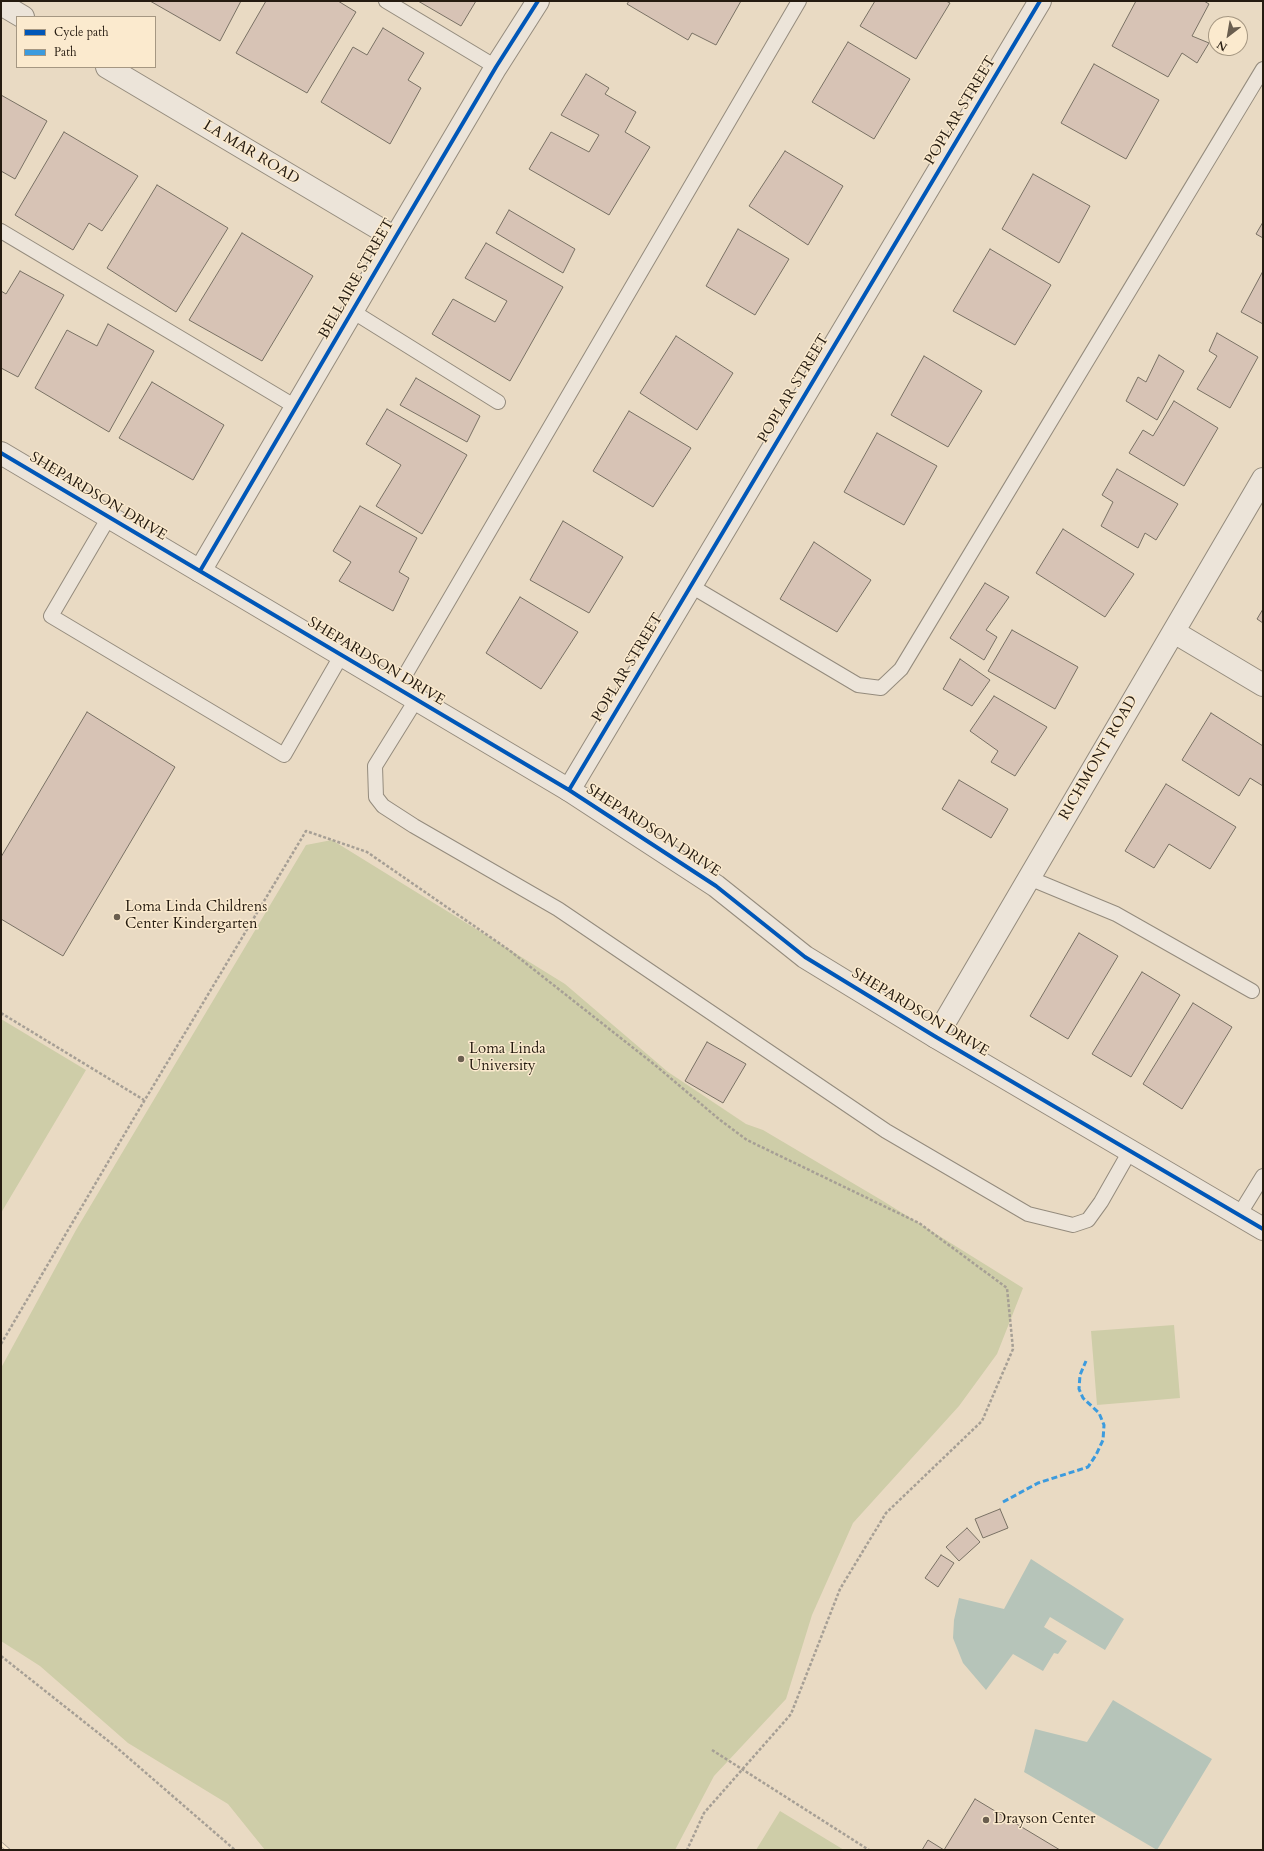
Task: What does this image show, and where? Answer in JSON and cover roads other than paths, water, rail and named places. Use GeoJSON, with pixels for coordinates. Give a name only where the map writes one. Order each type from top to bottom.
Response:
{"type":"FeatureCollection","features":[{"type":"Feature","properties":{"kind":"street","name":"BELLAIRE STREET"},"geometry":{"type":"LineString","coordinates":[[200,571],[496,67],[538,1]]}},
{"type":"Feature","properties":{"kind":"street","name":"POPLAR STREET"},"geometry":{"type":"LineString","coordinates":[[569,790],[1040,1]]}},
{"type":"Feature","properties":{"kind":"street"},"geometry":{"type":"LineString","coordinates":[[1,4],[21,16]]}},
{"type":"Feature","properties":{"kind":"street","name":"LA MAR ROAD"},"geometry":{"type":"LineString","coordinates":[[109,68],[395,238]]}},
{"type":"Feature","properties":{"kind":"street","name":"SHEPARDSON DRIVE"},"geometry":{"type":"LineString","coordinates":[[1,453],[569,790],[716,886],[805,957],[936,1037],[1263,1229]]}},
{"type":"Feature","properties":{"kind":"street","name":"RICHMONT ROAD"},"geometry":{"type":"LineString","coordinates":[[936,1037],[1263,480]]}},
{"type":"Feature","properties":{"kind":"street"},"geometry":{"type":"LineString","coordinates":[[1174,632],[1263,685]]}},
{"type":"Feature","properties":{"kind":"lane"},"geometry":{"type":"LineString","coordinates":[[386,1],[496,67]]}},
{"type":"Feature","properties":{"kind":"lane"},"geometry":{"type":"LineString","coordinates":[[799,1],[406,694],[376,766],[376,797],[383,806],[414,826],[558,909],[886,1131],[1028,1214],[1073,1225],[1088,1220],[1101,1202],[1130,1151]]}},
{"type":"Feature","properties":{"kind":"lane"},"geometry":{"type":"LineString","coordinates":[[691,586],[858,685],[881,688],[900,669],[1263,69]]}},
{"type":"Feature","properties":{"kind":"lane"},"geometry":{"type":"LineString","coordinates":[[1,231],[296,407]]}},
{"type":"Feature","properties":{"kind":"lane"},"geometry":{"type":"LineString","coordinates":[[352,311],[498,402]]}},
{"type":"Feature","properties":{"kind":"lane"},"geometry":{"type":"LineString","coordinates":[[109,517],[51,616],[284,755],[341,656]]}},
{"type":"Feature","properties":{"kind":"lane"},"geometry":{"type":"LineString","coordinates":[[1029,878],[1116,914],[1252,991]]}},
{"type":"Feature","properties":{"kind":"lane"},"geometry":{"type":"LineString","coordinates":[[1239,1215],[1263,1176]]}},
{"type":"Feature","properties":{"kind":"railway"},"geometry":{"type":"LineString","coordinates":[[1,1844],[8,1850]]}},
{"type":"Feature","properties":{"kind":"place","name":"Loma Linda Childrens Center Kindergarten"},"geometry":{"type":"Point","coordinates":[117,917]}},
{"type":"Feature","properties":{"kind":"place","name":"Loma Linda University"},"geometry":{"type":"Point","coordinates":[461,1059]}},
{"type":"Feature","properties":{"kind":"place","name":"Drayson Center"},"geometry":{"type":"Point","coordinates":[986,1820]}}]}
